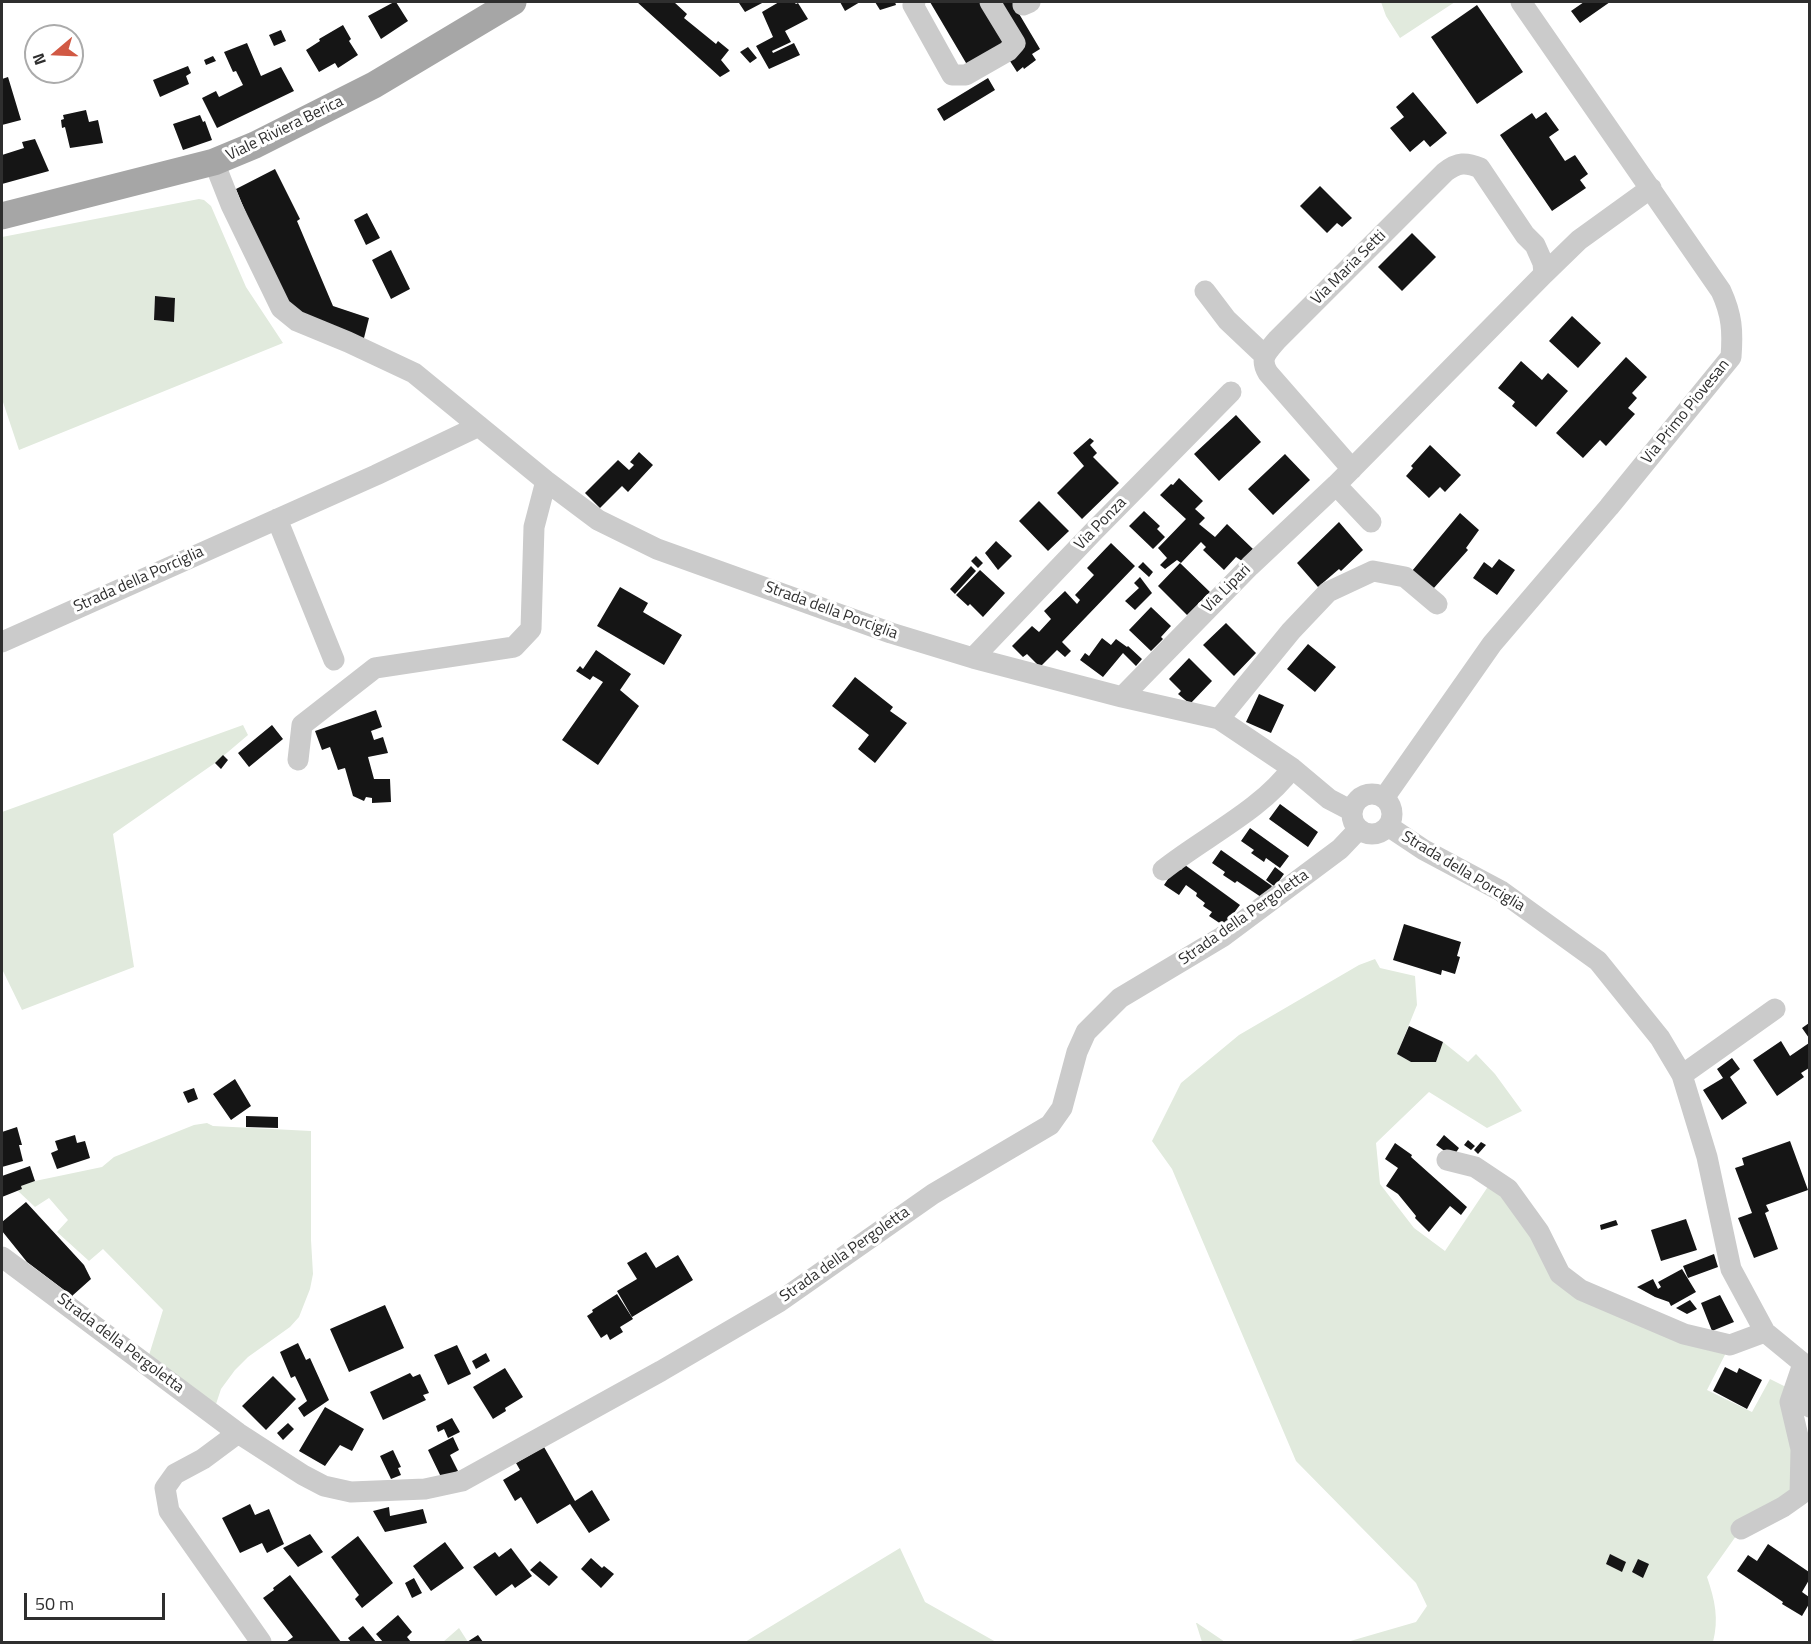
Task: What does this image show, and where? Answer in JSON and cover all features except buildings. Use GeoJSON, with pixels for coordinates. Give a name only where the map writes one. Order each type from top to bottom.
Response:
{"type":"FeatureCollection","features":[{"type":"Feature","properties":{"kind":"main road","name":"Viale Riviera Berica"},"geometry":{"type":"LineString","coordinates":[[2,216],[214,162],[276,135],[374,85],[513,2]]}},
{"type":"Feature","properties":{"kind":"street"},"geometry":{"type":"LineString","coordinates":[[915,2],[913,5],[952,75],[966,75],[1008,51],[1016,43],[990,2]]}},
{"type":"Feature","properties":{"kind":"street","name":"Via Primo Piovesan"},"geometry":{"type":"LineString","coordinates":[[1384,798],[1492,644],[1609,507],[1731,357],[1733,333],[1730,309],[1721,291],[1521,2]]}},
{"type":"Feature","properties":{"kind":"street","name":"Strada della Porciglia"},"geometry":{"type":"LineString","coordinates":[[214,162],[231,205],[281,308],[297,321],[414,373],[546,481],[598,520],[657,549],[891,633],[973,658],[1219,719],[1292,768],[1355,820]]}},
{"type":"Feature","properties":{"kind":"street","name":"Via Maria Setti"},"geometry":{"type":"LineString","coordinates":[[1264,356],[1277,340],[1455,165],[1463,163],[1480,168],[1525,235],[1535,245],[1543,263],[1544,274]]}},
{"type":"Feature","properties":{"kind":"street"},"geometry":{"type":"LineString","coordinates":[[1371,522],[1336,485],[1579,240],[1651,188]]}},
{"type":"Feature","properties":{"kind":"street"},"geometry":{"type":"LineString","coordinates":[[1535,245],[1546,249],[1579,240]]}},
{"type":"Feature","properties":{"kind":"street"},"geometry":{"type":"LineString","coordinates":[[1205,291],[1227,320],[1264,356],[1263,361],[1268,373],[1352,469]]}},
{"type":"Feature","properties":{"kind":"street","name":"Via Ponza"},"geometry":{"type":"LineString","coordinates":[[973,658],[1231,392]]}},
{"type":"Feature","properties":{"kind":"street","name":"Strada della Porciglia"},"geometry":{"type":"LineString","coordinates":[[2,642],[376,476],[478,426]]}},
{"type":"Feature","properties":{"kind":"street"},"geometry":{"type":"LineString","coordinates":[[298,760],[302,725],[375,668],[514,647],[531,628],[534,527],[546,481]]}},
{"type":"Feature","properties":{"kind":"street","name":"Via Lipari"},"geometry":{"type":"LineString","coordinates":[[1122,696],[1242,574],[1336,485]]}},
{"type":"Feature","properties":{"kind":"street"},"geometry":{"type":"LineString","coordinates":[[277,519],[334,660]]}},
{"type":"Feature","properties":{"kind":"street"},"geometry":{"type":"LineString","coordinates":[[1219,719],[1291,631],[1328,592],[1373,571],[1405,578],[1437,604]]}},
{"type":"Feature","properties":{"kind":"street"},"geometry":{"type":"LineString","coordinates":[[1163,870],[1238,818],[1283,781],[1292,768]]}},
{"type":"Feature","properties":{"kind":"street"},"geometry":{"type":"LineString","coordinates":[[1374,794],[1384,798],[1392,811],[1391,820],[1388,826],[1373,834],[1355,820],[1356,801],[1365,795],[1374,794]]}},
{"type":"Feature","properties":{"kind":"street","name":"Strada della Pergoletta"},"geometry":{"type":"LineString","coordinates":[[2,1257],[238,1433],[303,1476],[324,1486],[351,1492],[425,1489],[462,1481],[631,1388],[779,1302],[933,1194],[1050,1125],[1062,1108],[1077,1052],[1086,1032],[1120,998],[1222,937],[1340,849],[1355,820]]}},
{"type":"Feature","properties":{"kind":"street","name":"Strada della Porciglia"},"geometry":{"type":"LineString","coordinates":[[1388,826],[1424,850],[1501,891],[1598,961],[1660,1038],[1682,1075],[1707,1156],[1731,1269],[1765,1332],[1806,1367]]}},
{"type":"Feature","properties":{"kind":"street"},"geometry":{"type":"LineString","coordinates":[[1682,1075],[1775,1009]]}},
{"type":"Feature","properties":{"kind":"street"},"geometry":{"type":"LineString","coordinates":[[1447,1160],[1475,1167],[1509,1190],[1539,1232],[1560,1274],[1581,1290],[1684,1334],[1730,1346],[1765,1332]]}},
{"type":"Feature","properties":{"kind":"street"},"geometry":{"type":"LineString","coordinates":[[1806,1367],[1809,1407]]}},
{"type":"Feature","properties":{"kind":"street"},"geometry":{"type":"LineString","coordinates":[[1741,1529],[1783,1508],[1800,1496],[1801,1449],[1790,1402],[1806,1367]]}},
{"type":"Feature","properties":{"kind":"street"},"geometry":{"type":"LineString","coordinates":[[238,1433],[203,1459],[175,1474],[165,1488],[169,1510],[261,1642]]}},
{"type":"Feature","properties":{"kind":"shaded area"},"geometry":{"type":"Polygon","coordinates":[[[1381,2],[1455,2],[1400,38],[1386,16],[1381,2]]]}},
{"type":"Feature","properties":{"kind":"shaded area"},"geometry":{"type":"Polygon","coordinates":[[[199,199],[204,200],[211,206],[246,287],[283,343],[19,450],[2,399],[2,237],[199,199]],[[155,296],[154,320],[174,322],[175,298],[155,296]]]}},
{"type":"Feature","properties":{"kind":"shaded area"},"geometry":{"type":"Polygon","coordinates":[[[243,725],[248,735],[215,763],[113,834],[134,967],[22,1010],[2,969],[2,812],[243,725]]]}},
{"type":"Feature","properties":{"kind":"shaded area"},"geometry":{"type":"Polygon","coordinates":[[[1375,959],[1380,968],[1415,976],[1417,1005],[1397,1054],[1411,1062],[1436,1062],[1443,1042],[1468,1062],[1476,1054],[1495,1074],[1522,1111],[1487,1128],[1429,1092],[1376,1143],[1380,1184],[1414,1228],[1445,1251],[1493,1179],[1560,1274],[1730,1345],[1707,1390],[1752,1412],[1770,1379],[1794,1391],[1800,1495],[1741,1529],[1707,1577],[1715,1610],[1716,1625],[1713,1642],[1347,1642],[1416,1622],[1427,1606],[1416,1583],[1296,1461],[1172,1169],[1152,1141],[1181,1083],[1239,1035],[1359,965],[1375,959]]]}},
{"type":"Feature","properties":{"kind":"shaded area"},"geometry":{"type":"Polygon","coordinates":[[[207,1123],[213,1126],[311,1131],[313,1274],[310,1289],[299,1317],[290,1327],[248,1357],[235,1370],[221,1389],[215,1407],[149,1355],[163,1310],[103,1249],[89,1261],[57,1232],[68,1220],[49,1198],[35,1207],[18,1191],[22,1189],[21,1186],[35,1181],[102,1167],[114,1157],[194,1125],[207,1123]]]}},
{"type":"Feature","properties":{"kind":"shaded area"},"geometry":{"type":"Polygon","coordinates":[[[900,1548],[925,1602],[996,1642],[745,1642],[900,1548]]]}},
{"type":"Feature","properties":{"kind":"shaded area"},"geometry":{"type":"Polygon","coordinates":[[[1197,1623],[1225,1642],[1202,1642],[1197,1623]]]}},
{"type":"Feature","properties":{"kind":"shaded area"},"geometry":{"type":"Polygon","coordinates":[[[459,1628],[468,1642],[443,1642],[459,1628]]]}}]}
